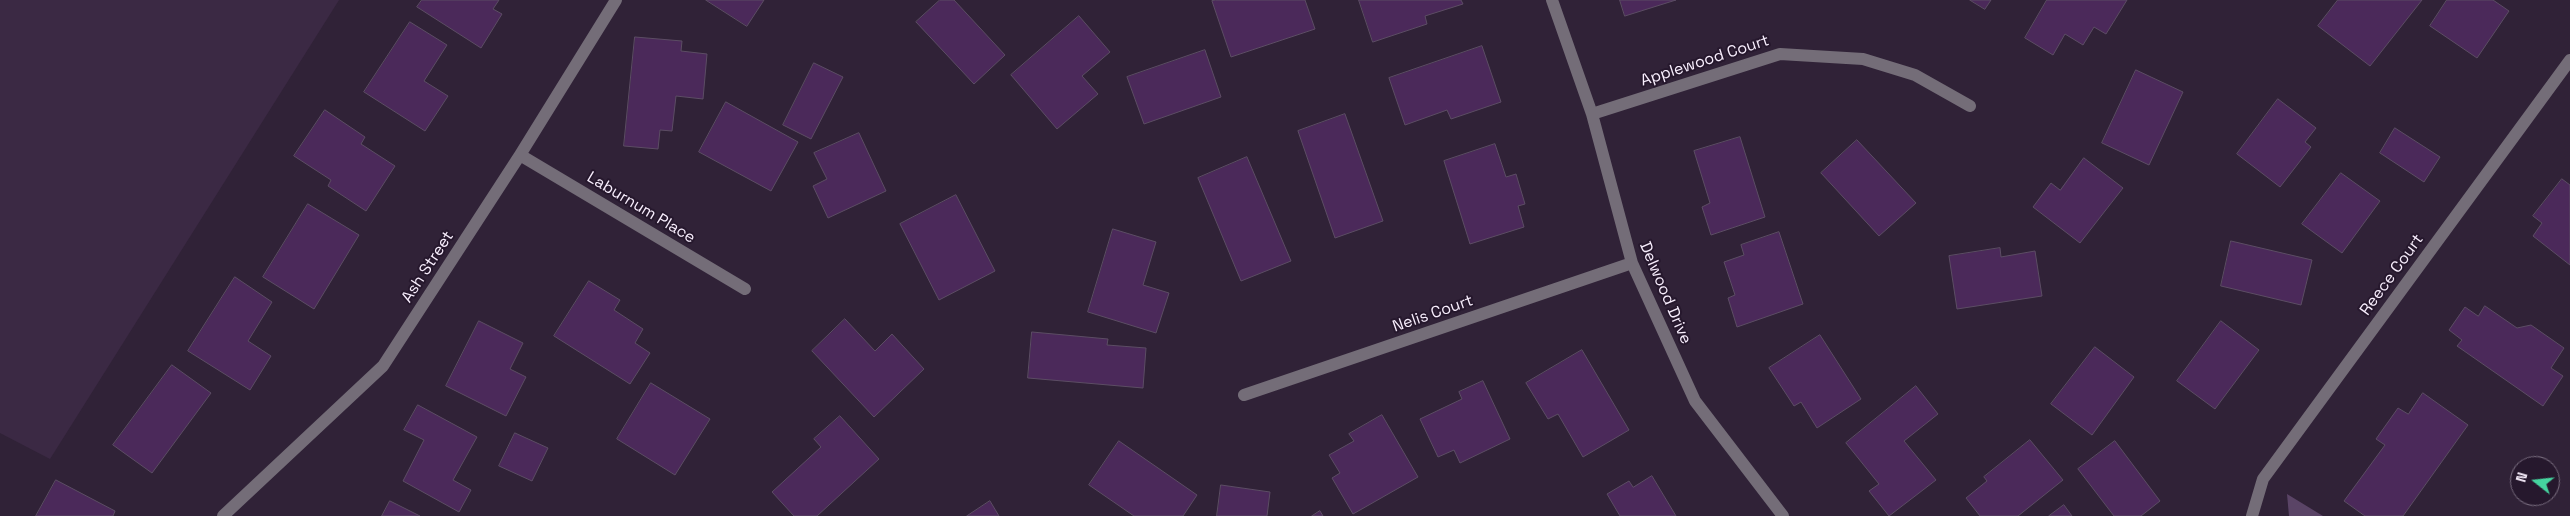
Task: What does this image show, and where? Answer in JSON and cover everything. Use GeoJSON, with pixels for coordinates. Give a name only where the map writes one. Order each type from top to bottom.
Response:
{"type":"FeatureCollection","features":[{"type":"Feature","properties":{"kind":"street","name":"Ash Street"},"geometry":{"type":"LineString","coordinates":[[223,516],[383,366],[520,155],[616,0]]}},
{"type":"Feature","properties":{"kind":"street","name":"Delwood Drive"},"geometry":{"type":"LineString","coordinates":[[1552,0],[1592,114],[1632,263],[1695,401],[1783,516]]}},
{"type":"Feature","properties":{"kind":"street","name":"Applewood Court"},"geometry":{"type":"LineString","coordinates":[[1592,114],[1780,54],[1862,59],[1915,75],[1970,106]]}},
{"type":"Feature","properties":{"kind":"street","name":"Reece Court"},"geometry":{"type":"LineString","coordinates":[[2252,516],[2263,479],[2570,60]]}},
{"type":"Feature","properties":{"kind":"street","name":"Laburnum Place"},"geometry":{"type":"LineString","coordinates":[[520,155],[745,289]]}},
{"type":"Feature","properties":{"kind":"street","name":"Nelis Court"},"geometry":{"type":"LineString","coordinates":[[1244,395],[1632,263]]}},
{"type":"Feature","properties":{"kind":"shaded area"},"geometry":{"type":"Polygon","coordinates":[[[0,0],[339,0],[50,459],[0,433],[0,0]]]}},
{"type":"Feature","properties":{"kind":"shaded area"},"geometry":{"type":"Polygon","coordinates":[[[2287,494],[2323,516],[2289,516],[2287,494]]]}},
{"type":"Feature","properties":{"kind":"building"},"geometry":{"type":"Polygon","coordinates":[[[422,0],[499,0],[493,9],[502,14],[481,48],[417,7],[422,0]]]}},
{"type":"Feature","properties":{"kind":"building"},"geometry":{"type":"Polygon","coordinates":[[[706,0],[764,0],[747,26],[706,0]]]}},
{"type":"Feature","properties":{"kind":"building"},"geometry":{"type":"Polygon","coordinates":[[[940,0],[954,0],[1005,55],[974,84],[916,22],[940,0]]]}},
{"type":"Feature","properties":{"kind":"building"},"geometry":{"type":"Polygon","coordinates":[[[1305,0],[1315,29],[1231,57],[1212,1],[1305,0]]]}},
{"type":"Feature","properties":{"kind":"building"},"geometry":{"type":"Polygon","coordinates":[[[1359,0],[1461,0],[1463,4],[1425,16],[1427,24],[1373,42],[1359,0]]]}},
{"type":"Feature","properties":{"kind":"building"},"geometry":{"type":"Polygon","coordinates":[[[1620,0],[1676,0],[1625,16],[1620,0]]]}},
{"type":"Feature","properties":{"kind":"building"},"geometry":{"type":"Polygon","coordinates":[[[1970,0],[1991,0],[1985,9],[1970,0]]]}},
{"type":"Feature","properties":{"kind":"building"},"geometry":{"type":"Polygon","coordinates":[[[2047,0],[2127,0],[2106,34],[2094,27],[2083,45],[2065,34],[2053,55],[2025,38],[2047,0]]]}},
{"type":"Feature","properties":{"kind":"building"},"geometry":{"type":"Polygon","coordinates":[[[2338,0],[2422,0],[2370,66],[2318,26],[2338,0]]]}},
{"type":"Feature","properties":{"kind":"building"},"geometry":{"type":"Polygon","coordinates":[[[2447,0],[2493,0],[2509,11],[2477,58],[2430,26],[2447,0]]]}},
{"type":"Feature","properties":{"kind":"building"},"geometry":{"type":"Polygon","coordinates":[[[1079,16],[1110,52],[1082,76],[1098,94],[1057,129],[1011,75],[1079,16]]]}},
{"type":"Feature","properties":{"kind":"building"},"geometry":{"type":"Polygon","coordinates":[[[410,22],[447,45],[424,81],[448,96],[425,131],[364,92],[410,22]]]}},
{"type":"Feature","properties":{"kind":"building"},"geometry":{"type":"Polygon","coordinates":[[[635,37],[682,41],[681,51],[707,54],[703,99],[676,96],[672,131],[660,130],[658,149],[624,146],[635,37]]]}},
{"type":"Feature","properties":{"kind":"building"},"geometry":{"type":"Polygon","coordinates":[[[1482,46],[1501,102],[1451,119],[1447,110],[1405,125],[1389,78],[1482,46]]]}},
{"type":"Feature","properties":{"kind":"building"},"geometry":{"type":"Polygon","coordinates":[[[1205,50],[1221,97],[1144,124],[1127,77],[1205,50]]]}},
{"type":"Feature","properties":{"kind":"building"},"geometry":{"type":"Polygon","coordinates":[[[814,63],[843,77],[811,139],[783,125],[814,63]]]}},
{"type":"Feature","properties":{"kind":"building"},"geometry":{"type":"Polygon","coordinates":[[[2136,70],[2183,92],[2149,165],[2102,143],[2136,70]]]}},
{"type":"Feature","properties":{"kind":"building"},"geometry":{"type":"Polygon","coordinates":[[[2278,99],[2316,128],[2305,142],[2311,147],[2280,187],[2237,154],[2278,99]]]}},
{"type":"Feature","properties":{"kind":"building"},"geometry":{"type":"Polygon","coordinates":[[[726,102],[798,142],[771,191],[699,152],[726,102]]]}},
{"type":"Feature","properties":{"kind":"building"},"geometry":{"type":"Polygon","coordinates":[[[325,110],[365,137],[361,144],[395,166],[366,211],[328,186],[331,180],[294,156],[325,110]]]}},
{"type":"Feature","properties":{"kind":"building"},"geometry":{"type":"Polygon","coordinates":[[[1345,114],[1383,221],[1335,238],[1298,131],[1345,114]]]}},
{"type":"Feature","properties":{"kind":"building"},"geometry":{"type":"Polygon","coordinates":[[[2395,128],[2440,157],[2424,182],[2380,153],[2395,128]]]}},
{"type":"Feature","properties":{"kind":"building"},"geometry":{"type":"Polygon","coordinates":[[[859,133],[886,191],[828,218],[813,186],[827,179],[814,153],[859,133]]]}},
{"type":"Feature","properties":{"kind":"building"},"geometry":{"type":"Polygon","coordinates":[[[1740,137],[1765,217],[1711,235],[1702,207],[1710,203],[1694,151],[1740,137]]]}},
{"type":"Feature","properties":{"kind":"building"},"geometry":{"type":"Polygon","coordinates":[[[1857,140],[1916,203],[1879,236],[1821,173],[1857,140]]]}},
{"type":"Feature","properties":{"kind":"building"},"geometry":{"type":"Polygon","coordinates":[[[1495,144],[1506,177],[1516,174],[1525,204],[1518,206],[1524,227],[1470,244],[1444,161],[1495,144]]]}},
{"type":"Feature","properties":{"kind":"building"},"geometry":{"type":"Polygon","coordinates":[[[1247,157],[1291,261],[1241,281],[1198,178],[1247,157]]]}},
{"type":"Feature","properties":{"kind":"building"},"geometry":{"type":"Polygon","coordinates":[[[2084,158],[2123,188],[2080,243],[2033,207],[2051,183],[2060,190],[2084,158]]]}},
{"type":"Feature","properties":{"kind":"building"},"geometry":{"type":"Polygon","coordinates":[[[2341,173],[2380,201],[2342,253],[2302,224],[2341,173]]]}},
{"type":"Feature","properties":{"kind":"building"},"geometry":{"type":"Polygon","coordinates":[[[2562,179],[2570,185],[2570,265],[2533,236],[2542,223],[2533,216],[2562,179]]]}},
{"type":"Feature","properties":{"kind":"building"},"geometry":{"type":"Polygon","coordinates":[[[956,195],[995,271],[939,300],[900,224],[956,195]]]}},
{"type":"Feature","properties":{"kind":"building"},"geometry":{"type":"Polygon","coordinates":[[[308,204],[359,235],[314,309],[263,277],[308,204]]]}},
{"type":"Feature","properties":{"kind":"building"},"geometry":{"type":"Polygon","coordinates":[[[1113,229],[1156,242],[1143,285],[1169,293],[1156,333],[1088,312],[1113,229]]]}},
{"type":"Feature","properties":{"kind":"building"},"geometry":{"type":"Polygon","coordinates":[[[1779,232],[1803,304],[1737,327],[1728,298],[1735,295],[1724,262],[1744,255],[1741,245],[1779,232]]]}},
{"type":"Feature","properties":{"kind":"building"},"geometry":{"type":"Polygon","coordinates":[[[2231,241],[2312,260],[2301,305],[2221,286],[2231,241]]]}},
{"type":"Feature","properties":{"kind":"building"},"geometry":{"type":"Polygon","coordinates":[[[2000,248],[2001,257],[2035,251],[2042,296],[1957,309],[1949,256],[2000,248]]]}},
{"type":"Feature","properties":{"kind":"building"},"geometry":{"type":"Polygon","coordinates":[[[235,277],[272,302],[248,341],[271,356],[250,390],[188,351],[235,277]]]}},
{"type":"Feature","properties":{"kind":"building"},"geometry":{"type":"Polygon","coordinates":[[[589,281],[620,300],[614,310],[643,329],[635,343],[650,353],[630,384],[554,336],[589,281]]]}},
{"type":"Feature","properties":{"kind":"building"},"geometry":{"type":"Polygon","coordinates":[[[2485,306],[2517,328],[2531,325],[2564,348],[2551,368],[2563,376],[2543,406],[2457,346],[2462,340],[2449,330],[2465,307],[2478,316],[2485,306]]]}},
{"type":"Feature","properties":{"kind":"building"},"geometry":{"type":"Polygon","coordinates":[[[845,319],[875,351],[892,334],[924,369],[874,417],[812,351],[845,319]]]}},
{"type":"Feature","properties":{"kind":"building"},"geometry":{"type":"Polygon","coordinates":[[[479,321],[523,343],[510,369],[526,377],[506,416],[446,386],[479,321]]]}},
{"type":"Feature","properties":{"kind":"building"},"geometry":{"type":"Polygon","coordinates":[[[2221,321],[2259,350],[2215,409],[2177,381],[2221,321]]]}},
{"type":"Feature","properties":{"kind":"building"},"geometry":{"type":"Polygon","coordinates":[[[1032,332],[1108,339],[1107,345],[1146,348],[1143,388],[1028,378],[1032,332]]]}},
{"type":"Feature","properties":{"kind":"building"},"geometry":{"type":"Polygon","coordinates":[[[1820,335],[1861,399],[1817,428],[1801,402],[1794,406],[1769,368],[1820,335]]]}},
{"type":"Feature","properties":{"kind":"building"},"geometry":{"type":"Polygon","coordinates":[[[2095,347],[2134,377],[2092,435],[2051,404],[2095,347]]]}},
{"type":"Feature","properties":{"kind":"building"},"geometry":{"type":"Polygon","coordinates":[[[1582,350],[1629,430],[1583,457],[1558,414],[1548,419],[1526,383],[1582,350]]]}},
{"type":"Feature","properties":{"kind":"building"},"geometry":{"type":"Polygon","coordinates":[[[172,365],[211,393],[152,473],[113,445],[172,365]]]}},
{"type":"Feature","properties":{"kind":"building"},"geometry":{"type":"Polygon","coordinates":[[[1483,381],[1510,439],[1460,463],[1454,450],[1438,457],[1420,419],[1462,399],[1459,392],[1483,381]]]}},
{"type":"Feature","properties":{"kind":"building"},"geometry":{"type":"Polygon","coordinates":[[[651,383],[710,419],[675,475],[617,439],[651,383]]]}},
{"type":"Feature","properties":{"kind":"building"},"geometry":{"type":"Polygon","coordinates":[[[1916,386],[1938,414],[1904,441],[1936,480],[1889,516],[1869,491],[1879,484],[1846,443],[1916,386]]]}},
{"type":"Feature","properties":{"kind":"building"},"geometry":{"type":"Polygon","coordinates":[[[2423,393],[2468,425],[2403,516],[2365,516],[2344,501],[2385,445],[2376,439],[2398,408],[2408,414],[2423,393]]]}},
{"type":"Feature","properties":{"kind":"building"},"geometry":{"type":"Polygon","coordinates":[[[418,405],[477,437],[453,480],[471,490],[459,512],[403,481],[424,440],[404,430],[418,405]]]}},
{"type":"Feature","properties":{"kind":"building"},"geometry":{"type":"Polygon","coordinates":[[[1382,415],[1418,477],[1353,514],[1332,478],[1340,473],[1329,455],[1354,441],[1349,434],[1382,415]]]}},
{"type":"Feature","properties":{"kind":"building"},"geometry":{"type":"Polygon","coordinates":[[[840,416],[879,459],[817,516],[794,516],[772,492],[821,447],[814,439],[840,416]]]}},
{"type":"Feature","properties":{"kind":"building"},"geometry":{"type":"Polygon","coordinates":[[[515,433],[548,448],[532,481],[499,466],[515,433]]]}},
{"type":"Feature","properties":{"kind":"building"},"geometry":{"type":"Polygon","coordinates":[[[2030,440],[2063,480],[2018,516],[1980,516],[1966,498],[1987,481],[1984,477],[2030,440]]]}},
{"type":"Feature","properties":{"kind":"building"},"geometry":{"type":"Polygon","coordinates":[[[1119,441],[1197,495],[1183,516],[1134,516],[1089,485],[1119,441]]]}},
{"type":"Feature","properties":{"kind":"building"},"geometry":{"type":"Polygon","coordinates":[[[2115,441],[2160,501],[2141,516],[2114,516],[2078,469],[2115,441]]]}},
{"type":"Feature","properties":{"kind":"building"},"geometry":{"type":"Polygon","coordinates":[[[1652,476],[1676,516],[1620,516],[1607,494],[1629,481],[1633,487],[1652,476]]]}},
{"type":"Feature","properties":{"kind":"building"},"geometry":{"type":"Polygon","coordinates":[[[56,480],[115,511],[113,516],[36,516],[56,480]]]}},
{"type":"Feature","properties":{"kind":"building"},"geometry":{"type":"Polygon","coordinates":[[[1221,485],[1270,492],[1267,516],[1217,516],[1221,485]]]}},
{"type":"Feature","properties":{"kind":"building"},"geometry":{"type":"Polygon","coordinates":[[[390,501],[420,516],[382,516],[390,501]]]}},
{"type":"Feature","properties":{"kind":"building"},"geometry":{"type":"Polygon","coordinates":[[[990,501],[999,516],[967,516],[990,501]]]}},
{"type":"Feature","properties":{"kind":"building"},"geometry":{"type":"Polygon","coordinates":[[[2064,505],[2072,516],[2049,516],[2064,505]]]}},
{"type":"Feature","properties":{"kind":"building"},"geometry":{"type":"Polygon","coordinates":[[[1320,511],[1323,516],[1312,516],[1320,511]]]}}]}
